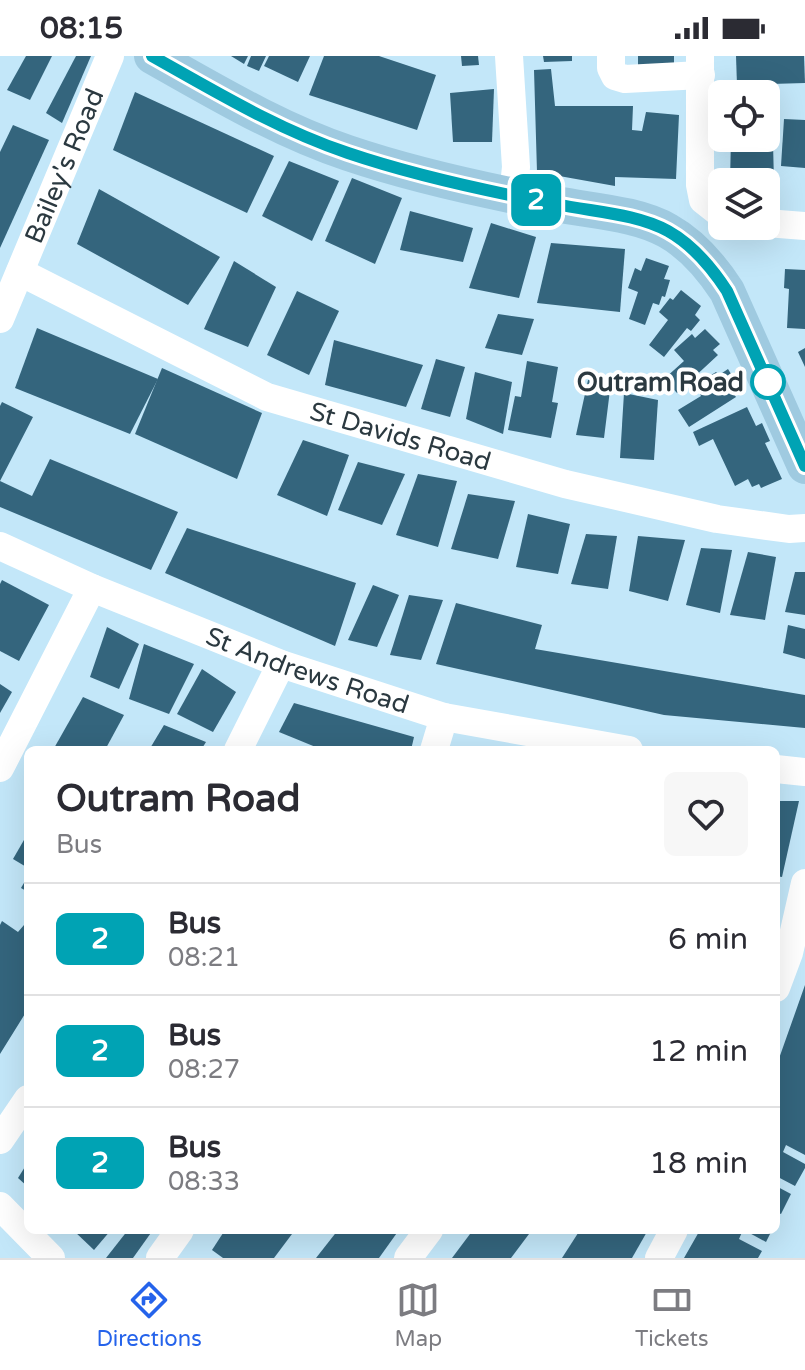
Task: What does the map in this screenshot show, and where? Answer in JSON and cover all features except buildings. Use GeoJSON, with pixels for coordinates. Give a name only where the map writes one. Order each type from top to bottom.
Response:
{"type":"FeatureCollection","features":[{"type":"Feature","properties":{"kind":"main road"},"geometry":{"type":"LineString","coordinates":[[152,56],[306,138],[398,168],[513,196],[642,220],[669,231],[711,268],[735,305],[805,466]]}},
{"type":"Feature","properties":{"kind":"street","name":"Bailey's Road"},"geometry":{"type":"LineString","coordinates":[[0,319],[110,56]]}},
{"type":"Feature","properties":{"kind":"street"},"geometry":{"type":"LineString","coordinates":[[509,56],[516,167],[513,196]]}},
{"type":"Feature","properties":{"kind":"street"},"geometry":{"type":"LineString","coordinates":[[611,56],[615,76],[625,79],[700,65],[700,185],[708,199]]}},
{"type":"Feature","properties":{"kind":"street"},"geometry":{"type":"LineString","coordinates":[[780,224],[805,226]]}},
{"type":"Feature","properties":{"kind":"street","name":"St Davids Road"},"geometry":{"type":"LineString","coordinates":[[20,272],[267,397],[565,484],[717,519],[774,528],[805,528]]}},
{"type":"Feature","properties":{"kind":"street","name":"St Andrews Road"},"geometry":{"type":"LineString","coordinates":[[0,546],[92,588],[281,664],[444,717],[607,746]]}},
{"type":"Feature","properties":{"kind":"street"},"geometry":{"type":"LineString","coordinates":[[0,768],[92,588]]}},
{"type":"Feature","properties":{"kind":"street"},"geometry":{"type":"LineString","coordinates":[[240,746],[281,664]]}},
{"type":"Feature","properties":{"kind":"street"},"geometry":{"type":"LineString","coordinates":[[435,746],[444,717]]}},
{"type":"Feature","properties":{"kind":"street"},"geometry":{"type":"LineString","coordinates":[[780,769],[805,772]]}},
{"type":"Feature","properties":{"kind":"street"},"geometry":{"type":"LineString","coordinates":[[780,977],[789,953],[805,883]]}},
{"type":"Feature","properties":{"kind":"street"},"geometry":{"type":"LineString","coordinates":[[0,1140],[24,1105]]}},
{"type":"Feature","properties":{"kind":"street"},"geometry":{"type":"LineString","coordinates":[[0,1206],[24,1230]]}},
{"type":"Feature","properties":{"kind":"street"},"geometry":{"type":"LineString","coordinates":[[27,1234],[51,1258]]}},
{"type":"Feature","properties":{"kind":"street"},"geometry":{"type":"LineString","coordinates":[[160,1258],[177,1234]]}},
{"type":"Feature","properties":{"kind":"street"},"geometry":{"type":"LineString","coordinates":[[408,1258],[426,1234]]}},
{"type":"Feature","properties":{"kind":"street"},"geometry":{"type":"LineString","coordinates":[[659,1258],[672,1234]]}},
{"type":"Feature","properties":{"kind":"bus line","name":"2"},"geometry":{"type":"LineString","coordinates":[[152,56],[288,130],[350,154],[477,189],[642,220],[669,231],[709,265],[727,291],[805,466]]}},
{"type":"Feature","properties":{"kind":"place","name":"Outram Road"},"geometry":{"type":"Point","coordinates":[768,382]}}]}
